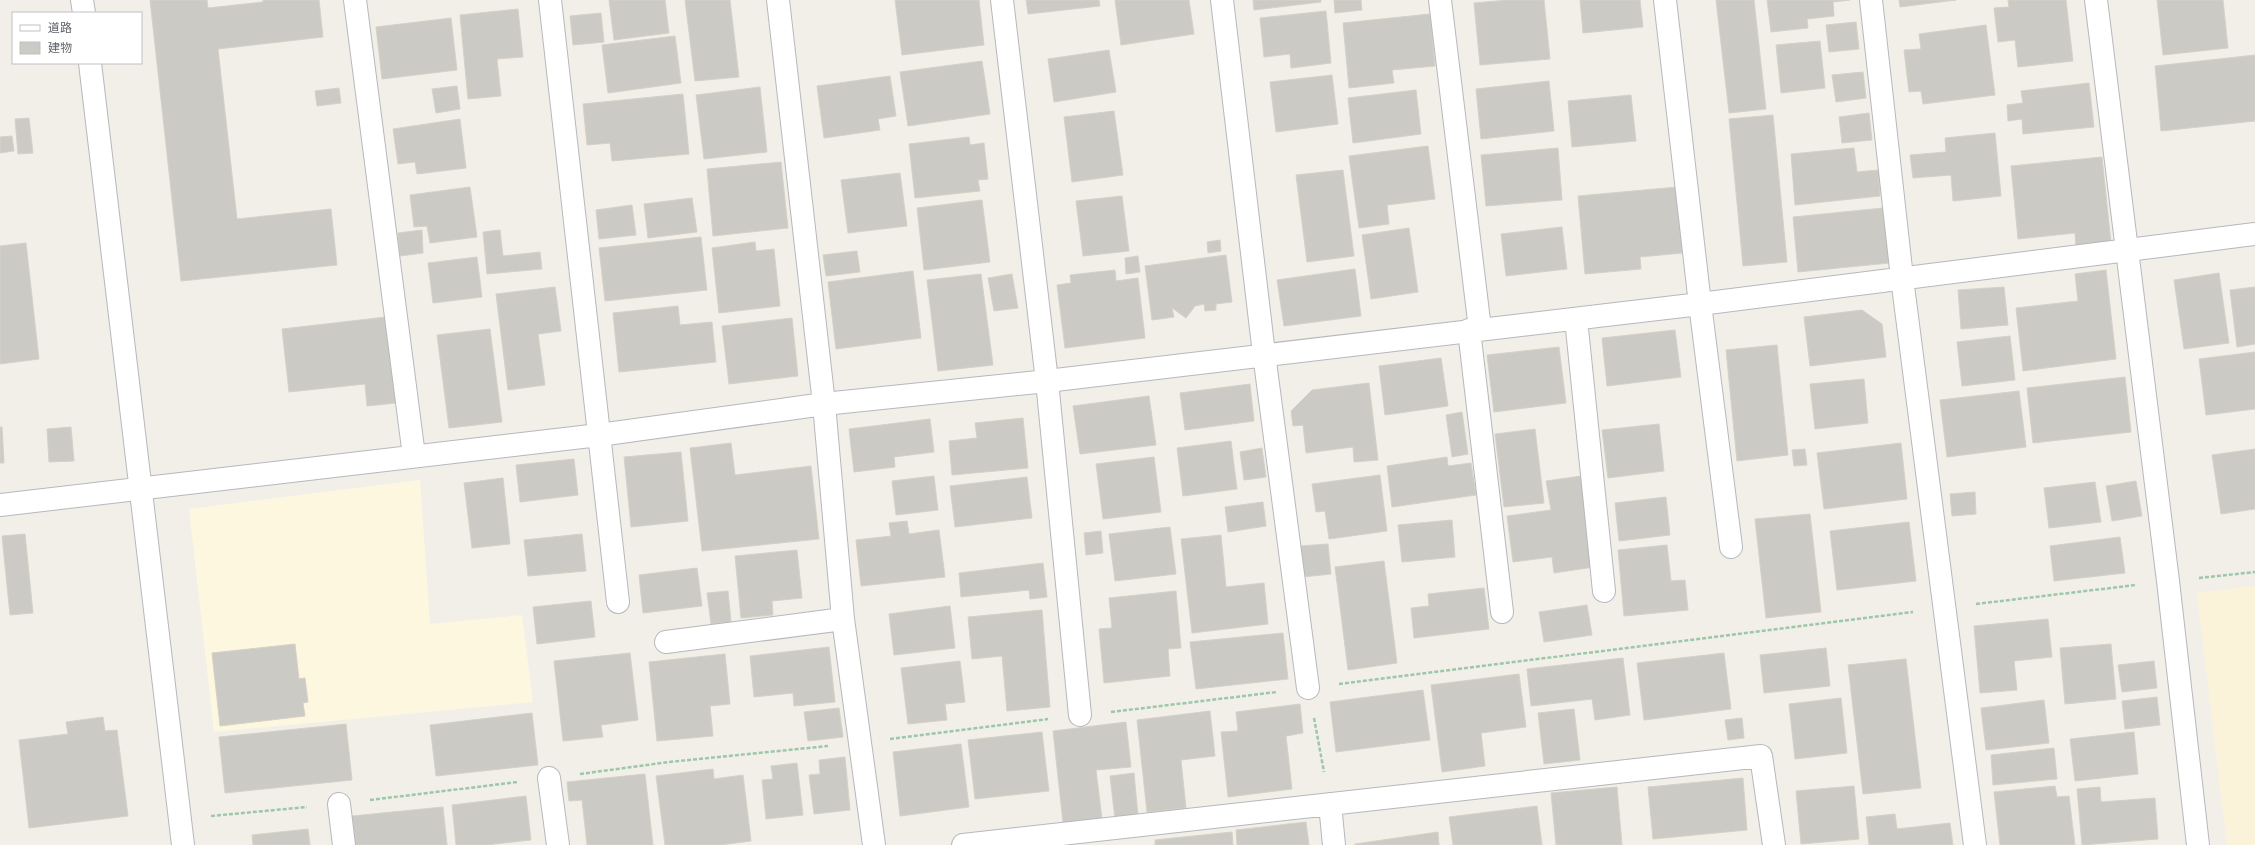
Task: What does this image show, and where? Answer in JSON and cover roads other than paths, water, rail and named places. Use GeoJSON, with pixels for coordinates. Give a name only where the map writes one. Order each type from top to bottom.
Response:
{"type":"FeatureCollection","features":[{"type":"Feature","properties":{"kind":"street"},"geometry":{"type":"LineString","coordinates":[[82,0],[84,12]]}},
{"type":"Feature","properties":{"kind":"street"},"geometry":{"type":"LineString","coordinates":[[355,0],[414,456]]}},
{"type":"Feature","properties":{"kind":"street"},"geometry":{"type":"LineString","coordinates":[[550,0],[618,602]]}},
{"type":"Feature","properties":{"kind":"street"},"geometry":{"type":"LineString","coordinates":[[778,0],[824,404],[843,619],[874,845]]}},
{"type":"Feature","properties":{"kind":"street"},"geometry":{"type":"LineString","coordinates":[[1002,0],[1047,381],[1080,715]]}},
{"type":"Feature","properties":{"kind":"street"},"geometry":{"type":"LineString","coordinates":[[1222,0],[1264,354],[1308,688]]}},
{"type":"Feature","properties":{"kind":"street"},"geometry":{"type":"LineString","coordinates":[[1440,0],[1475,329],[1502,612]]}},
{"type":"Feature","properties":{"kind":"street"},"geometry":{"type":"LineString","coordinates":[[1665,0],[1700,304],[1731,547]]}},
{"type":"Feature","properties":{"kind":"street"},"geometry":{"type":"LineString","coordinates":[[1871,0],[1902,278],[1975,845]]}},
{"type":"Feature","properties":{"kind":"street"},"geometry":{"type":"LineString","coordinates":[[2096,0],[2168,582],[2198,845]]}},
{"type":"Feature","properties":{"kind":"street"},"geometry":{"type":"LineString","coordinates":[[90,64],[178,819],[183,845]]}},
{"type":"Feature","properties":{"kind":"street"},"geometry":{"type":"LineString","coordinates":[[0,505],[139,490],[599,435],[824,404],[1047,381],[1475,329],[1700,304],[2126,249],[2255,234]]}},
{"type":"Feature","properties":{"kind":"street"},"geometry":{"type":"LineString","coordinates":[[1576,318],[1604,591]]}},
{"type":"Feature","properties":{"kind":"street"},"geometry":{"type":"LineString","coordinates":[[666,642],[843,619]]}},
{"type":"Feature","properties":{"kind":"street"},"geometry":{"type":"LineString","coordinates":[[963,845],[1761,756],[1774,845]]}},
{"type":"Feature","properties":{"kind":"street"},"geometry":{"type":"LineString","coordinates":[[549,778],[558,845]]}},
{"type":"Feature","properties":{"kind":"street"},"geometry":{"type":"LineString","coordinates":[[339,804],[344,845]]}},
{"type":"Feature","properties":{"kind":"street"},"geometry":{"type":"LineString","coordinates":[[1330,804],[1334,845]]}}]}
